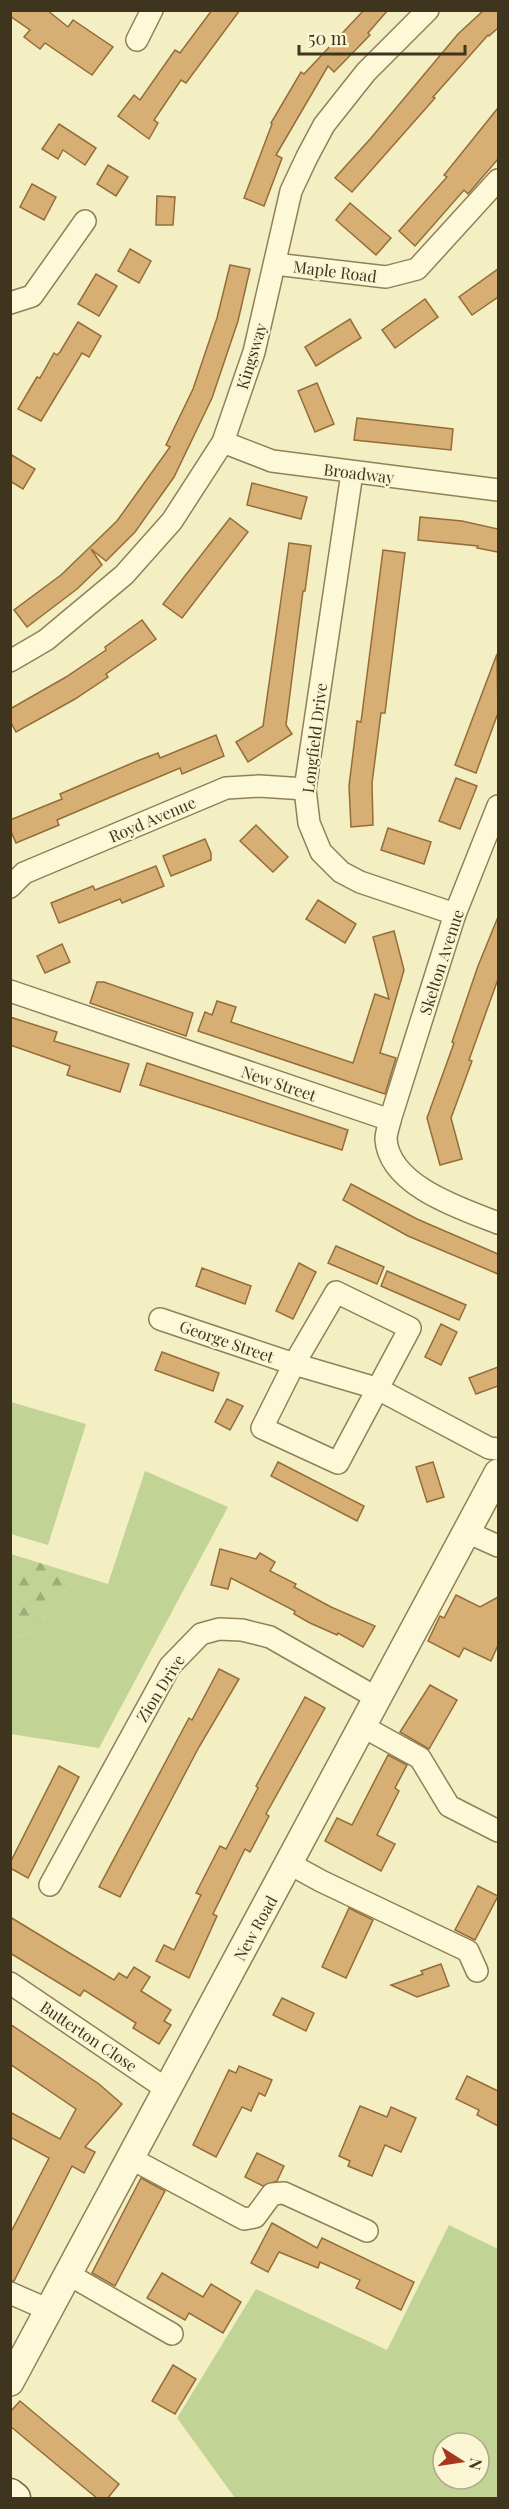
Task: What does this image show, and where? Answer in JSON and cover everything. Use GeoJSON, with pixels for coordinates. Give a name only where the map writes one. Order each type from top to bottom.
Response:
{"type":"FeatureCollection","features":[{"type":"Feature","properties":{"kind":"main road"},"geometry":{"type":"LineString","coordinates":[[10,2494],[15,2499]]}},
{"type":"Feature","properties":{"kind":"street"},"geometry":{"type":"LineString","coordinates":[[137,40],[152,10]]}},
{"type":"Feature","properties":{"kind":"street","name":"Kingsway"},"geometry":{"type":"LineString","coordinates":[[10,661],[46,640],[124,575],[172,521],[223,442],[254,352],[291,191],[307,157],[324,125],[366,72],[428,10]]}},
{"type":"Feature","properties":{"kind":"street","name":"Maple Road"},"geometry":{"type":"LineString","coordinates":[[275,264],[386,277],[417,270],[498,180]]}},
{"type":"Feature","properties":{"kind":"street"},"geometry":{"type":"LineString","coordinates":[[10,303],[32,296],[85,221]]}},
{"type":"Feature","properties":{"kind":"street","name":"Broadway"},"geometry":{"type":"LineString","coordinates":[[223,442],[272,461],[351,473],[498,490]]}},
{"type":"Feature","properties":{"kind":"street","name":"Longfield Drive"},"geometry":{"type":"LineString","coordinates":[[351,473],[305,789],[309,823],[321,852],[341,872],[360,882],[455,914]]}},
{"type":"Feature","properties":{"kind":"street","name":"Royd Avenue"},"geometry":{"type":"LineString","coordinates":[[10,887],[24,873],[226,788],[259,786],[305,789]]}},
{"type":"Feature","properties":{"kind":"street","name":"Skelton Avenue"},"geometry":{"type":"LineString","coordinates":[[390,1120],[455,914],[498,806]]}},
{"type":"Feature","properties":{"kind":"street","name":"New Street"},"geometry":{"type":"LineString","coordinates":[[10,991],[390,1120]]}},
{"type":"Feature","properties":{"kind":"street"},"geometry":{"type":"LineString","coordinates":[[390,1120],[386,1139],[393,1161],[409,1180],[451,1204],[498,1222]]}},
{"type":"Feature","properties":{"kind":"street","name":"George Street"},"geometry":{"type":"LineString","coordinates":[[336,1292],[410,1328],[338,1463],[262,1428],[294,1364],[336,1292]]}},
{"type":"Feature","properties":{"kind":"street","name":"George Street"},"geometry":{"type":"LineString","coordinates":[[160,1318],[294,1364],[376,1388],[489,1448],[498,1449]]}},
{"type":"Feature","properties":{"kind":"street","name":"New Road"},"geometry":{"type":"LineString","coordinates":[[10,2382],[498,1473]]}},
{"type":"Feature","properties":{"kind":"street"},"geometry":{"type":"LineString","coordinates":[[469,1529],[478,1537],[498,1546]]}},
{"type":"Feature","properties":{"kind":"street","name":"Zion Drive"},"geometry":{"type":"LineString","coordinates":[[50,1885],[170,1666],[201,1634],[219,1629],[242,1630],[270,1637],[377,1698]]}},
{"type":"Feature","properties":{"kind":"street"},"geometry":{"type":"LineString","coordinates":[[362,1726],[420,1758],[449,1806],[498,1832]]}},
{"type":"Feature","properties":{"kind":"street"},"geometry":{"type":"LineString","coordinates":[[290,1864],[468,1951],[477,1971]]}},
{"type":"Feature","properties":{"kind":"street","name":"Butterton Close"},"geometry":{"type":"LineString","coordinates":[[10,1983],[168,2090]]}},
{"type":"Feature","properties":{"kind":"street"},"geometry":{"type":"LineString","coordinates":[[132,2158],[244,2219],[255,2217],[272,2194],[284,2193],[367,2231]]}},
{"type":"Feature","properties":{"kind":"street"},"geometry":{"type":"LineString","coordinates":[[68,2274],[140,2318],[172,2334]]}},
{"type":"Feature","properties":{"kind":"street"},"geometry":{"type":"LineString","coordinates":[[10,2293],[48,2310]]}},
{"type":"Feature","properties":{"kind":"green space"},"geometry":{"type":"Polygon","coordinates":[[[11,1402],[86,1424],[48,1545],[11,1534],[11,1402]]]}},
{"type":"Feature","properties":{"kind":"green space"},"geometry":{"type":"Polygon","coordinates":[[[145,1471],[228,1507],[99,1748],[11,1734],[11,1639],[33,1632],[79,1575],[108,1584],[145,1471]]]}},
{"type":"Feature","properties":{"kind":"green space"},"geometry":{"type":"Polygon","coordinates":[[[11,1554],[79,1575],[33,1632],[11,1639],[11,1554]]]}},
{"type":"Feature","properties":{"kind":"green space"},"geometry":{"type":"Polygon","coordinates":[[[449,2225],[498,2249],[498,2498],[235,2498],[177,2418],[256,2289],[387,2350],[449,2225]]]}},
{"type":"Feature","properties":{"kind":"building"},"geometry":{"type":"Polygon","coordinates":[[[10,10],[47,10],[68,27],[73,20],[113,47],[92,75],[45,43],[40,49],[24,37],[30,30],[10,16],[10,10]]]}},
{"type":"Feature","properties":{"kind":"building"},"geometry":{"type":"Polygon","coordinates":[[[212,10],[240,10],[186,83],[181,80],[154,120],[158,123],[149,139],[118,116],[134,95],[140,100],[175,50],[180,53],[212,10]]]}},
{"type":"Feature","properties":{"kind":"building"},"geometry":{"type":"Polygon","coordinates":[[[364,10],[388,10],[368,33],[370,35],[334,72],[328,66],[276,155],[282,158],[264,206],[244,198],[271,123],[301,72],[304,74],[364,10]]]}},
{"type":"Feature","properties":{"kind":"building"},"geometry":{"type":"Polygon","coordinates":[[[484,10],[498,10],[498,28],[488,35],[352,192],[335,178],[458,34],[484,10]]]}},
{"type":"Feature","properties":{"kind":"building"},"geometry":{"type":"Polygon","coordinates":[[[498,108],[498,159],[468,194],[464,190],[415,246],[399,231],[447,177],[444,175],[498,108]]]}},
{"type":"Feature","properties":{"kind":"building"},"geometry":{"type":"Polygon","coordinates":[[[59,124],[96,148],[85,165],[63,150],[58,159],[42,149],[59,124]]]}},
{"type":"Feature","properties":{"kind":"building"},"geometry":{"type":"Polygon","coordinates":[[[108,165],[128,177],[116,196],[97,184],[108,165]]]}},
{"type":"Feature","properties":{"kind":"building"},"geometry":{"type":"Polygon","coordinates":[[[32,184],[56,197],[44,220],[20,207],[32,184]]]}},
{"type":"Feature","properties":{"kind":"building"},"geometry":{"type":"Polygon","coordinates":[[[157,196],[175,197],[173,225],[156,225],[157,196]]]}},
{"type":"Feature","properties":{"kind":"building"},"geometry":{"type":"Polygon","coordinates":[[[350,203],[391,238],[376,255],[336,220],[350,203]]]}},
{"type":"Feature","properties":{"kind":"building"},"geometry":{"type":"Polygon","coordinates":[[[130,249],[151,261],[139,283],[118,271],[130,249]]]}},
{"type":"Feature","properties":{"kind":"building"},"geometry":{"type":"Polygon","coordinates":[[[230,265],[250,269],[238,321],[212,398],[174,477],[135,532],[106,561],[91,549],[102,565],[77,589],[27,627],[14,610],[61,575],[117,521],[170,447],[166,445],[193,389],[217,318],[230,265]]]}},
{"type":"Feature","properties":{"kind":"building"},"geometry":{"type":"Polygon","coordinates":[[[498,269],[498,297],[472,315],[459,297],[498,269]]]}},
{"type":"Feature","properties":{"kind":"building"},"geometry":{"type":"Polygon","coordinates":[[[96,274],[117,286],[99,316],[78,304],[96,274]]]}},
{"type":"Feature","properties":{"kind":"building"},"geometry":{"type":"Polygon","coordinates":[[[425,299],[438,317],[395,348],[382,330],[425,299]]]}},
{"type":"Feature","properties":{"kind":"building"},"geometry":{"type":"Polygon","coordinates":[[[350,319],[361,338],[316,366],[305,347],[350,319]]]}},
{"type":"Feature","properties":{"kind":"building"},"geometry":{"type":"Polygon","coordinates":[[[78,322],[101,336],[89,357],[82,353],[41,421],[18,409],[37,377],[40,378],[54,353],[57,355],[60,352],[78,322]]]}},
{"type":"Feature","properties":{"kind":"building"},"geometry":{"type":"Polygon","coordinates":[[[317,383],[334,424],[315,432],[298,391],[317,383]]]}},
{"type":"Feature","properties":{"kind":"building"},"geometry":{"type":"Polygon","coordinates":[[[357,418],[453,429],[451,450],[354,440],[357,418]]]}},
{"type":"Feature","properties":{"kind":"building"},"geometry":{"type":"Polygon","coordinates":[[[10,454],[35,469],[23,489],[10,481],[10,454]]]}},
{"type":"Feature","properties":{"kind":"building"},"geometry":{"type":"Polygon","coordinates":[[[252,483],[307,497],[301,519],[247,505],[252,483]]]}},
{"type":"Feature","properties":{"kind":"building"},"geometry":{"type":"Polygon","coordinates":[[[420,517],[462,521],[498,529],[498,552],[477,548],[478,546],[418,540],[420,517]]]}},
{"type":"Feature","properties":{"kind":"building"},"geometry":{"type":"Polygon","coordinates":[[[230,518],[248,532],[182,618],[163,604],[230,518]]]}},
{"type":"Feature","properties":{"kind":"building"},"geometry":{"type":"Polygon","coordinates":[[[289,543],[311,546],[286,725],[292,734],[248,762],[236,742],[263,726],[289,543]]]}},
{"type":"Feature","properties":{"kind":"building"},"geometry":{"type":"Polygon","coordinates":[[[383,550],[405,553],[385,713],[381,713],[372,783],[373,825],[351,827],[349,786],[357,721],[361,722],[383,550]]]}},
{"type":"Feature","properties":{"kind":"building"},"geometry":{"type":"Polygon","coordinates":[[[142,620],[156,639],[106,674],[108,677],[75,699],[16,732],[10,721],[10,709],[66,677],[106,650],[105,647],[142,620]]]}},
{"type":"Feature","properties":{"kind":"building"},"geometry":{"type":"Polygon","coordinates":[[[497,654],[498,713],[476,773],[455,765],[497,654]]]}},
{"type":"Feature","properties":{"kind":"building"},"geometry":{"type":"Polygon","coordinates":[[[216,735],[224,756],[182,774],[180,768],[57,820],[59,825],[16,843],[10,829],[10,820],[62,799],[60,794],[137,761],[158,753],[160,758],[216,735]]]}},
{"type":"Feature","properties":{"kind":"building"},"geometry":{"type":"Polygon","coordinates":[[[456,778],[477,786],[460,829],[439,821],[456,778]]]}},
{"type":"Feature","properties":{"kind":"building"},"geometry":{"type":"Polygon","coordinates":[[[256,825],[288,857],[273,872],[240,841],[256,825]]]}},
{"type":"Feature","properties":{"kind":"building"},"geometry":{"type":"Polygon","coordinates":[[[388,828],[431,842],[424,864],[381,850],[388,828]]]}},
{"type":"Feature","properties":{"kind":"building"},"geometry":{"type":"Polygon","coordinates":[[[205,839],[211,853],[211,860],[171,876],[163,856],[205,839]]]}},
{"type":"Feature","properties":{"kind":"building"},"geometry":{"type":"Polygon","coordinates":[[[156,866],[164,886],[122,903],[120,899],[59,923],[51,903],[93,886],[95,890],[156,866]]]}},
{"type":"Feature","properties":{"kind":"building"},"geometry":{"type":"Polygon","coordinates":[[[318,900],[356,924],[345,943],[306,919],[318,900]]]}},
{"type":"Feature","properties":{"kind":"building"},"geometry":{"type":"Polygon","coordinates":[[[498,917],[498,979],[451,1118],[462,1159],[440,1165],[427,1118],[478,966],[498,917]]]}},
{"type":"Feature","properties":{"kind":"building"},"geometry":{"type":"Polygon","coordinates":[[[394,931],[404,970],[380,1053],[396,1058],[385,1094],[198,1031],[205,1012],[212,1015],[217,1001],[236,1007],[231,1022],[353,1063],[375,994],[389,999],[373,937],[394,931]]]}},
{"type":"Feature","properties":{"kind":"building"},"geometry":{"type":"Polygon","coordinates":[[[62,944],[70,962],[45,973],[37,956],[62,944]]]}},
{"type":"Feature","properties":{"kind":"building"},"geometry":{"type":"Polygon","coordinates":[[[97,982],[104,982],[193,1013],[186,1036],[90,1003],[97,982]]]}},
{"type":"Feature","properties":{"kind":"building"},"geometry":{"type":"Polygon","coordinates":[[[10,1017],[57,1032],[54,1041],[129,1064],[120,1092],[67,1075],[70,1066],[10,1045],[10,1017]]]}},
{"type":"Feature","properties":{"kind":"building"},"geometry":{"type":"Polygon","coordinates":[[[147,1063],[348,1130],[342,1150],[140,1085],[147,1063]]]}},
{"type":"Feature","properties":{"kind":"building"},"geometry":{"type":"Polygon","coordinates":[[[351,1184],[417,1219],[498,1254],[498,1274],[408,1236],[343,1200],[351,1184]]]}},
{"type":"Feature","properties":{"kind":"building"},"geometry":{"type":"Polygon","coordinates":[[[336,1246],[384,1267],[377,1284],[328,1263],[336,1246]]]}},
{"type":"Feature","properties":{"kind":"building"},"geometry":{"type":"Polygon","coordinates":[[[299,1263],[316,1272],[293,1319],[276,1311],[299,1263]]]}},
{"type":"Feature","properties":{"kind":"building"},"geometry":{"type":"Polygon","coordinates":[[[202,1268],[251,1286],[245,1304],[196,1286],[202,1268]]]}},
{"type":"Feature","properties":{"kind":"building"},"geometry":{"type":"Polygon","coordinates":[[[387,1271],[466,1305],[459,1320],[381,1286],[387,1271]]]}},
{"type":"Feature","properties":{"kind":"building"},"geometry":{"type":"Polygon","coordinates":[[[441,1324],[457,1332],[441,1365],[425,1357],[441,1324]]]}},
{"type":"Feature","properties":{"kind":"building"},"geometry":{"type":"Polygon","coordinates":[[[162,1352],[219,1373],[213,1391],[155,1370],[162,1352]]]}},
{"type":"Feature","properties":{"kind":"building"},"geometry":{"type":"Polygon","coordinates":[[[498,1367],[498,1386],[476,1394],[469,1378],[498,1367]]]}},
{"type":"Feature","properties":{"kind":"building"},"geometry":{"type":"Polygon","coordinates":[[[227,1399],[243,1406],[230,1430],[215,1422],[227,1399]]]}},
{"type":"Feature","properties":{"kind":"building"},"geometry":{"type":"Polygon","coordinates":[[[278,1462],[364,1506],[357,1521],[271,1476],[278,1462]]]}},
{"type":"Feature","properties":{"kind":"building"},"geometry":{"type":"Polygon","coordinates":[[[433,1462],[444,1497],[427,1502],[416,1467],[433,1462]]]}},
{"type":"Feature","properties":{"kind":"building"},"geometry":{"type":"Polygon","coordinates":[[[220,1549],[256,1559],[260,1553],[275,1562],[270,1571],[296,1584],[294,1587],[331,1607],[375,1626],[363,1647],[338,1633],[337,1635],[310,1623],[294,1614],[295,1611],[231,1578],[228,1589],[211,1585],[220,1549]]]}},
{"type":"Feature","properties":{"kind":"building"},"geometry":{"type":"Polygon","coordinates":[[[456,1595],[480,1607],[498,1597],[498,1645],[491,1661],[464,1648],[459,1657],[428,1641],[440,1616],[444,1618],[456,1595]]]}},
{"type":"Feature","properties":{"kind":"building"},"geometry":{"type":"Polygon","coordinates":[[[219,1669],[239,1679],[199,1747],[120,1897],[99,1887],[189,1718],[192,1720],[219,1669]]]}},
{"type":"Feature","properties":{"kind":"building"},"geometry":{"type":"Polygon","coordinates":[[[430,1685],[457,1700],[429,1749],[400,1732],[430,1685]]]}},
{"type":"Feature","properties":{"kind":"building"},"geometry":{"type":"Polygon","coordinates":[[[305,1697],[325,1708],[266,1814],[269,1816],[250,1852],[245,1849],[213,1914],[217,1916],[189,1978],[156,1961],[164,1945],[174,1950],[201,1895],[196,1893],[220,1846],[226,1849],[258,1788],[256,1786],[305,1697]]]}},
{"type":"Feature","properties":{"kind":"building"},"geometry":{"type":"Polygon","coordinates":[[[388,1755],[407,1765],[395,1788],[399,1791],[377,1835],[395,1844],[381,1871],[325,1841],[337,1818],[352,1825],[388,1755]]]}},
{"type":"Feature","properties":{"kind":"building"},"geometry":{"type":"Polygon","coordinates":[[[59,1766],[79,1777],[28,1878],[10,1868],[10,1863],[59,1766]]]}},
{"type":"Feature","properties":{"kind":"building"},"geometry":{"type":"Polygon","coordinates":[[[478,1886],[498,1896],[475,1940],[455,1930],[478,1886]]]}},
{"type":"Feature","properties":{"kind":"building"},"geometry":{"type":"Polygon","coordinates":[[[349,1908],[373,1920],[346,1978],[322,1967],[349,1908]]]}},
{"type":"Feature","properties":{"kind":"building"},"geometry":{"type":"Polygon","coordinates":[[[10,1917],[114,1980],[119,1973],[127,1978],[134,1967],[150,1977],[141,1991],[171,2010],[164,2021],[171,2025],[159,2044],[133,2028],[136,2023],[84,1990],[80,1996],[10,1953],[10,1917]]]}},
{"type":"Feature","properties":{"kind":"building"},"geometry":{"type":"Polygon","coordinates":[[[441,1964],[449,1986],[417,1997],[391,1985],[423,1974],[421,1971],[441,1964]]]}},
{"type":"Feature","properties":{"kind":"building"},"geometry":{"type":"Polygon","coordinates":[[[282,1998],[314,2013],[306,2031],[273,2015],[282,1998]]]}},
{"type":"Feature","properties":{"kind":"building"},"geometry":{"type":"Polygon","coordinates":[[[10,2024],[99,2084],[122,2104],[85,2147],[95,2152],[84,2173],[72,2166],[14,2281],[10,2281],[10,2234],[49,2158],[10,2137],[10,2112],[60,2139],[76,2109],[10,2064],[10,2024]]]}},
{"type":"Feature","properties":{"kind":"building"},"geometry":{"type":"Polygon","coordinates":[[[239,2066],[272,2080],[265,2096],[259,2093],[251,2111],[242,2107],[216,2157],[193,2145],[229,2070],[236,2073],[239,2066]]]}},
{"type":"Feature","properties":{"kind":"building"},"geometry":{"type":"Polygon","coordinates":[[[467,2076],[498,2091],[498,2126],[477,2115],[479,2110],[456,2099],[467,2076]]]}},
{"type":"Feature","properties":{"kind":"building"},"geometry":{"type":"Polygon","coordinates":[[[360,2106],[387,2117],[391,2107],[416,2118],[401,2152],[385,2145],[372,2176],[348,2166],[350,2161],[339,2156],[360,2106]]]}},
{"type":"Feature","properties":{"kind":"building"},"geometry":{"type":"Polygon","coordinates":[[[257,2153],[284,2166],[277,2181],[263,2186],[245,2177],[257,2153]]]}},
{"type":"Feature","properties":{"kind":"building"},"geometry":{"type":"Polygon","coordinates":[[[141,2178],[165,2191],[115,2286],[92,2273],[141,2178]]]}},
{"type":"Feature","properties":{"kind":"building"},"geometry":{"type":"Polygon","coordinates":[[[272,2223],[317,2248],[322,2238],[414,2282],[401,2310],[356,2288],[360,2280],[320,2262],[318,2268],[279,2252],[268,2272],[251,2263],[272,2223]]]}},
{"type":"Feature","properties":{"kind":"building"},"geometry":{"type":"Polygon","coordinates":[[[162,2273],[203,2297],[211,2284],[241,2302],[223,2333],[189,2313],[185,2320],[147,2298],[162,2273]]]}},
{"type":"Feature","properties":{"kind":"building"},"geometry":{"type":"Polygon","coordinates":[[[173,2365],[196,2379],[175,2414],[152,2401],[173,2365]]]}},
{"type":"Feature","properties":{"kind":"building"},"geometry":{"type":"Polygon","coordinates":[[[20,2401],[119,2484],[107,2499],[98,2499],[10,2426],[10,2412],[20,2401]]]}}]}
